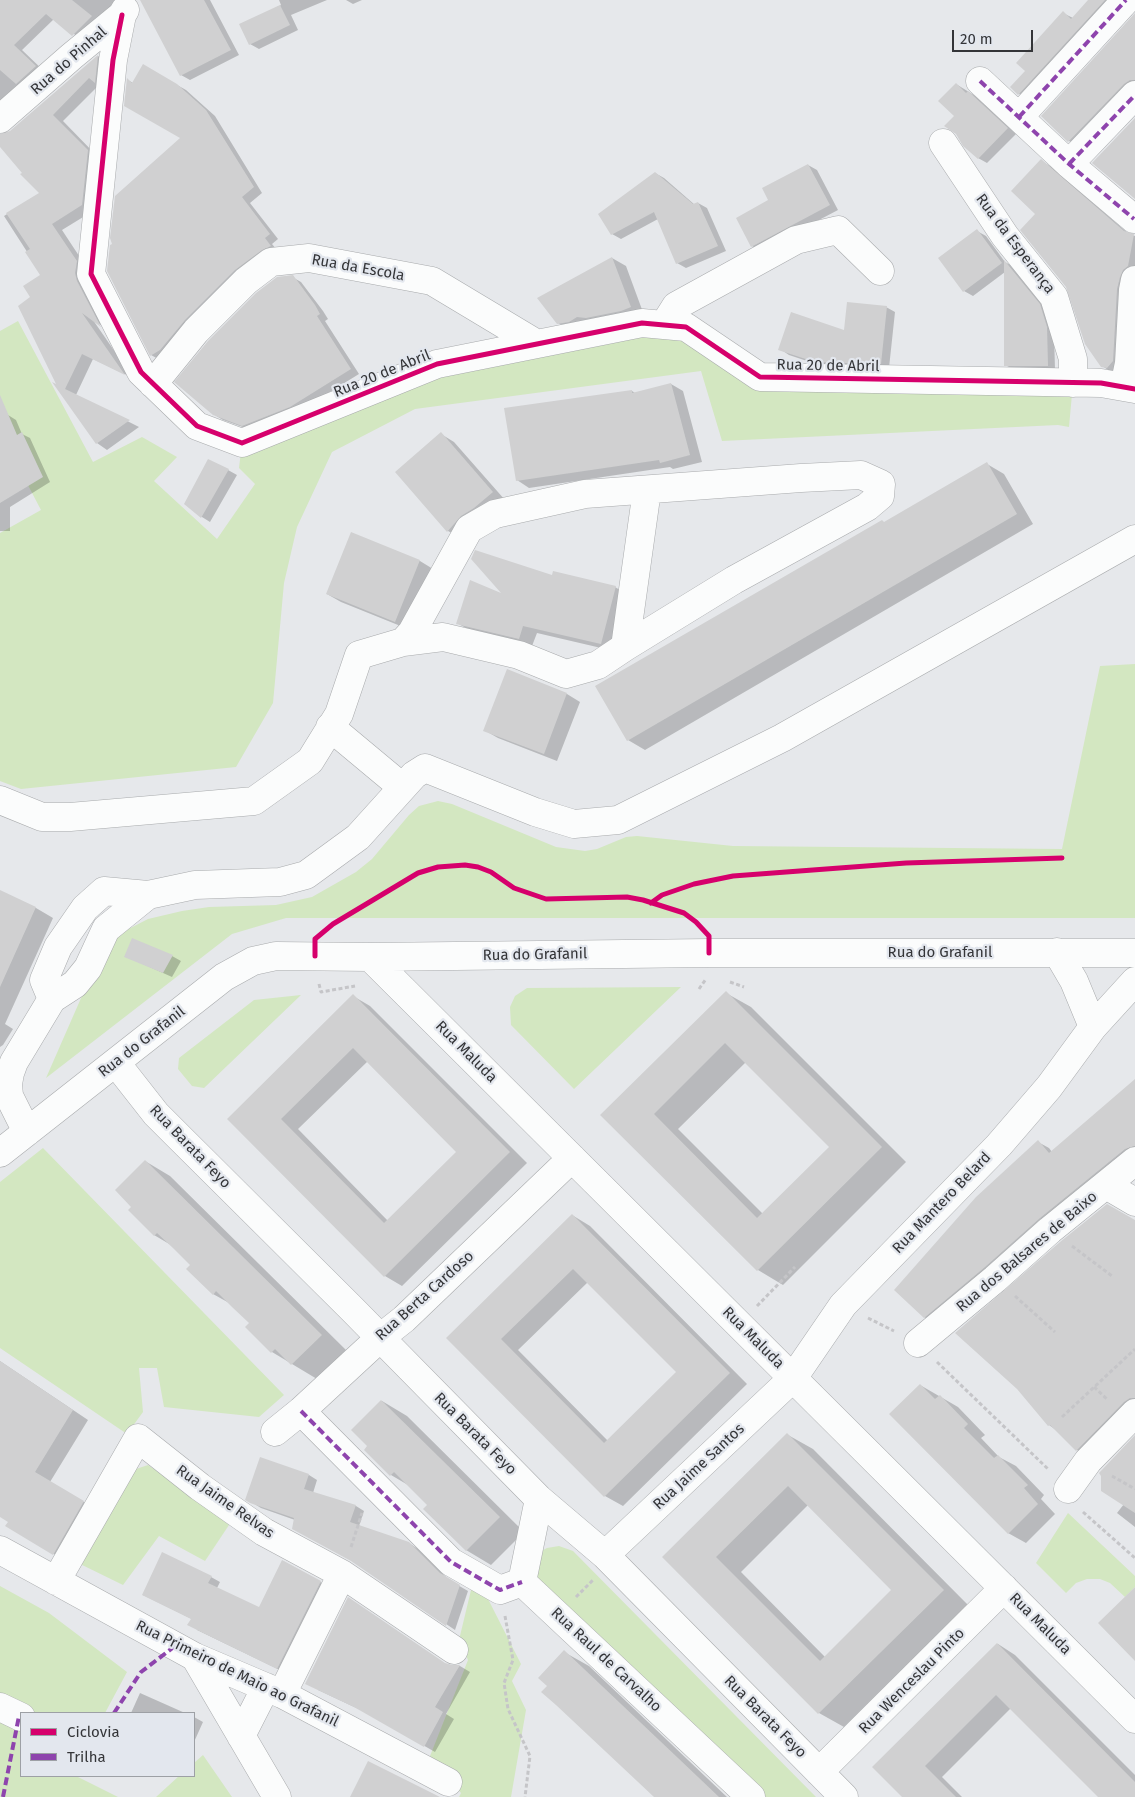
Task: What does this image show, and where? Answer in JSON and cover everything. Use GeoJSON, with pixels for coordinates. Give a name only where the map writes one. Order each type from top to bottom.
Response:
{"type":"FeatureCollection","features":[{"type":"Feature","properties":{"kind":"street"},"geometry":{"type":"LineString","coordinates":[[1019,117],[1126,0]]}},
{"type":"Feature","properties":{"kind":"street","name":"Rua do Pinhal"},"geometry":{"type":"LineString","coordinates":[[0,119],[128,8]]}},
{"type":"Feature","properties":{"kind":"street","name":"Rua 20 de Abril"},"geometry":{"type":"LineString","coordinates":[[128,8],[113,60],[91,274],[141,372],[196,426],[242,443],[437,364],[642,323],[686,327],[760,378],[1101,383],[1129,388]]}},
{"type":"Feature","properties":{"kind":"street"},"geometry":{"type":"LineString","coordinates":[[980,82],[1069,164],[1134,219]]}},
{"type":"Feature","properties":{"kind":"street"},"geometry":{"type":"LineString","coordinates":[[1069,164],[1135,95]]}},
{"type":"Feature","properties":{"kind":"street","name":"Rua da Esperança"},"geometry":{"type":"LineString","coordinates":[[943,142],[1005,236],[1054,297],[1073,359],[1073,383]]}},
{"type":"Feature","properties":{"kind":"street"},"geometry":{"type":"LineString","coordinates":[[664,325],[676,306],[796,240],[838,230],[880,270]]}},
{"type":"Feature","properties":{"kind":"street","name":"Rua da Escola"},"geometry":{"type":"LineString","coordinates":[[153,384],[196,331],[246,281],[271,262],[309,258],[432,281],[537,344]]}},
{"type":"Feature","properties":{"kind":"street"},"geometry":{"type":"LineString","coordinates":[[1129,388],[1135,280]]}},
{"type":"Feature","properties":{"kind":"street"},"geometry":{"type":"LineString","coordinates":[[0,800],[42,817],[70,817],[254,802],[310,761],[339,714],[359,655],[403,642],[443,637],[518,655],[566,674],[598,665],[625,646],[734,580],[866,507],[880,496],[881,484],[861,475],[585,494],[495,514],[469,529],[412,632],[403,642]]}},
{"type":"Feature","properties":{"kind":"street"},"geometry":{"type":"LineString","coordinates":[[625,646],[647,490]]}},
{"type":"Feature","properties":{"kind":"street"},"geometry":{"type":"LineString","coordinates":[[52,999],[44,980],[58,947],[85,908],[104,891],[148,895],[195,885],[280,882],[306,875],[358,836],[414,774],[425,768],[535,812],[574,824],[618,820],[782,738],[1135,539]]}},
{"type":"Feature","properties":{"kind":"street"},"geometry":{"type":"LineString","coordinates":[[330,727],[402,787]]}},
{"type":"Feature","properties":{"kind":"street"},"geometry":{"type":"LineString","coordinates":[[27,1132],[9,1096],[8,1084],[10,1073],[52,999],[75,984],[88,968],[106,929],[148,895]]}},
{"type":"Feature","properties":{"kind":"street"},"geometry":{"type":"LineString","coordinates":[[1057,952],[1074,981],[1093,1027]]}},
{"type":"Feature","properties":{"kind":"street","name":"Rua do Grafanil"},"geometry":{"type":"LineString","coordinates":[[0,1153],[224,977],[253,961],[276,956],[1135,953]]}},
{"type":"Feature","properties":{"kind":"street","name":"Rua Maluda"},"geometry":{"type":"LineString","coordinates":[[370,957],[1135,1719]]}},
{"type":"Feature","properties":{"kind":"street","name":"Rua Mantero Belard"},"geometry":{"type":"LineString","coordinates":[[793,1378],[843,1306],[999,1145],[1049,1087],[1093,1027],[1135,981]]}},
{"type":"Feature","properties":{"kind":"street","name":"Rua Barata Feyo"},"geometry":{"type":"LineString","coordinates":[[116,1063],[156,1114],[539,1499],[609,1559],[844,1797]]}},
{"type":"Feature","properties":{"kind":"street","name":"Rua Berta Cardoso"},"geometry":{"type":"LineString","coordinates":[[275,1432],[380,1338],[404,1319],[572,1158]]}},
{"type":"Feature","properties":{"kind":"street","name":"Rua dos Balsares de Baixo"},"geometry":{"type":"LineString","coordinates":[[918,1343],[1050,1230],[1135,1161]]}},
{"type":"Feature","properties":{"kind":"street"},"geometry":{"type":"LineString","coordinates":[[1106,1185],[1135,1202]]}},
{"type":"Feature","properties":{"kind":"street","name":"Rua Jaime Santos"},"geometry":{"type":"LineString","coordinates":[[609,1559],[793,1378]]}},
{"type":"Feature","properties":{"kind":"street","name":"Rua Raul de Carvalho"},"geometry":{"type":"LineString","coordinates":[[301,1410],[451,1562],[511,1586],[558,1615],[751,1797]]}},
{"type":"Feature","properties":{"kind":"street"},"geometry":{"type":"LineString","coordinates":[[1067,1493],[1088,1461],[1135,1413]]}},
{"type":"Feature","properties":{"kind":"street","name":"Rua Jaime Relvas"},"geometry":{"type":"LineString","coordinates":[[56,1581],[138,1438],[200,1487],[264,1532],[342,1574],[454,1650]]}},
{"type":"Feature","properties":{"kind":"street"},"geometry":{"type":"LineString","coordinates":[[511,1586],[539,1499]]}},
{"type":"Feature","properties":{"kind":"street","name":"Rua Primeiro de Maio ao Grafanil"},"geometry":{"type":"LineString","coordinates":[[0,1550],[195,1657],[274,1691],[448,1782]]}},
{"type":"Feature","properties":{"kind":"street"},"geometry":{"type":"LineString","coordinates":[[241,1736],[274,1691],[342,1574]]}},
{"type":"Feature","properties":{"kind":"street","name":"Rua Wenceslau Pinto"},"geometry":{"type":"LineString","coordinates":[[819,1772],[1004,1588]]}},
{"type":"Feature","properties":{"kind":"street"},"geometry":{"type":"LineString","coordinates":[[195,1657],[277,1797]]}},
{"type":"Feature","properties":{"kind":"street"},"geometry":{"type":"LineString","coordinates":[[0,1707],[20,1717]]}},
{"type":"Feature","properties":{"kind":"path"},"geometry":{"type":"LineString","coordinates":[[1050,1230],[1112,1276]]}},
{"type":"Feature","properties":{"kind":"path"},"geometry":{"type":"LineString","coordinates":[[739,1325],[795,1267]]}},
{"type":"Feature","properties":{"kind":"path"},"geometry":{"type":"LineString","coordinates":[[995,1279],[1055,1332]]}},
{"type":"Feature","properties":{"kind":"path"},"geometry":{"type":"LineString","coordinates":[[843,1306],[918,1343],[1067,1493],[1135,1558]]}},
{"type":"Feature","properties":{"kind":"path"},"geometry":{"type":"LineString","coordinates":[[1062,1417],[1135,1349]]}},
{"type":"Feature","properties":{"kind":"path"},"geometry":{"type":"LineString","coordinates":[[342,1574],[372,1483]]}},
{"type":"Feature","properties":{"kind":"path"},"geometry":{"type":"LineString","coordinates":[[558,1615],[609,1559]]}},
{"type":"Feature","properties":{"kind":"path"},"geometry":{"type":"LineString","coordinates":[[511,1586],[513,1660],[504,1683],[508,1709],[530,1756],[525,1797]]}},
{"type":"Feature","properties":{"kind":"green space"},"geometry":{"type":"Polygon","coordinates":[[[18,321],[93,462],[142,437],[177,457],[154,481],[217,539],[255,484],[239,468],[242,443],[437,364],[686,327],[760,377],[1073,383],[1069,427],[1058,425],[722,441],[701,371],[415,409],[332,452],[297,527],[284,583],[273,703],[236,767],[21,789],[0,781],[0,533],[41,510],[0,432],[0,331],[18,321]]]}},
{"type":"Feature","properties":{"kind":"green space"},"geometry":{"type":"Polygon","coordinates":[[[1135,664],[1135,918],[286,918],[232,934],[46,1078],[85,989],[115,936],[148,919],[182,911],[209,907],[276,905],[312,897],[356,872],[372,859],[409,815],[419,806],[438,801],[452,804],[556,847],[585,851],[597,849],[626,837],[637,836],[733,846],[1062,849],[1100,666],[1135,664]]]}},
{"type":"Feature","properties":{"kind":"green space"},"geometry":{"type":"Polygon","coordinates":[[[681,987],[574,1089],[511,1025],[510,1007],[515,996],[527,988],[681,987]]]}},
{"type":"Feature","properties":{"kind":"green space"},"geometry":{"type":"Polygon","coordinates":[[[301,995],[204,1088],[192,1086],[178,1069],[179,1058],[254,1000],[301,995]]]}},
{"type":"Feature","properties":{"kind":"green space"},"geometry":{"type":"Polygon","coordinates":[[[43,1148],[284,1395],[259,1417],[164,1407],[157,1368],[139,1368],[143,1412],[127,1434],[0,1348],[0,1182],[43,1148]]]}},
{"type":"Feature","properties":{"kind":"green space"},"geometry":{"type":"Polygon","coordinates":[[[148,1465],[231,1522],[205,1561],[159,1536],[123,1585],[74,1561],[136,1469],[148,1465]]]}},
{"type":"Feature","properties":{"kind":"green space"},"geometry":{"type":"Polygon","coordinates":[[[1068,1513],[1135,1576],[1135,1587],[1125,1597],[1110,1583],[1100,1579],[1087,1579],[1076,1583],[1066,1593],[1036,1563],[1068,1513]]]}},
{"type":"Feature","properties":{"kind":"green space"},"geometry":{"type":"Polygon","coordinates":[[[559,1546],[573,1551],[816,1797],[766,1797],[540,1587],[534,1577],[538,1553],[547,1548],[559,1546]]]}},
{"type":"Feature","properties":{"kind":"green space"},"geometry":{"type":"Polygon","coordinates":[[[0,1586],[49,1613],[127,1672],[106,1712],[20,1712],[20,1777],[78,1777],[118,1797],[0,1797],[0,1586]]]}},
{"type":"Feature","properties":{"kind":"green space"},"geometry":{"type":"Polygon","coordinates":[[[472,1586],[486,1595],[521,1664],[512,1681],[526,1710],[511,1797],[459,1797],[461,1793],[430,1756],[468,1660],[459,1640],[472,1586]]]}},
{"type":"Feature","properties":{"kind":"green space"},"geometry":{"type":"Polygon","coordinates":[[[203,1755],[232,1797],[156,1797],[178,1777],[195,1777],[195,1762],[203,1755]]]}},
{"type":"Feature","properties":{"kind":"building"},"geometry":{"type":"Polygon","coordinates":[[[0,0],[72,0],[92,16],[72,36],[46,14],[14,45],[36,66],[16,84],[0,70],[0,0]]]}},
{"type":"Feature","properties":{"kind":"building"},"geometry":{"type":"Polygon","coordinates":[[[140,0],[204,0],[231,50],[180,76],[140,0]]]}},
{"type":"Feature","properties":{"kind":"building"},"geometry":{"type":"Polygon","coordinates":[[[1088,0],[1105,0],[1018,95],[1010,87],[1025,71],[1016,63],[1063,11],[1071,19],[1088,0]]]}},
{"type":"Feature","properties":{"kind":"building"},"geometry":{"type":"Polygon","coordinates":[[[280,5],[290,25],[249,45],[239,24],[280,5]]]}},
{"type":"Feature","properties":{"kind":"building"},"geometry":{"type":"Polygon","coordinates":[[[1135,13],[1135,80],[1130,80],[1124,84],[1068,142],[1041,116],[1135,13]]]}},
{"type":"Feature","properties":{"kind":"building"},"geometry":{"type":"Polygon","coordinates":[[[98,55],[95,83],[89,78],[53,115],[88,150],[82,205],[52,224],[77,261],[75,273],[77,281],[101,327],[82,313],[125,375],[82,354],[65,389],[130,420],[96,444],[52,382],[56,384],[18,306],[30,297],[23,286],[40,275],[25,252],[30,249],[6,213],[39,193],[20,174],[22,173],[0,147],[0,134],[10,131],[98,55]]]}},
{"type":"Feature","properties":{"kind":"building"},"geometry":{"type":"Polygon","coordinates":[[[143,64],[177,84],[206,110],[254,187],[242,197],[270,234],[265,238],[271,246],[262,250],[235,270],[185,320],[160,350],[150,356],[107,271],[110,245],[112,244],[110,238],[115,196],[180,138],[124,106],[127,78],[132,83],[143,64]]]}},
{"type":"Feature","properties":{"kind":"building"},"geometry":{"type":"Polygon","coordinates":[[[956,83],[966,93],[968,91],[1008,128],[978,159],[963,146],[956,134],[944,126],[954,116],[938,101],[956,83]]]}},
{"type":"Feature","properties":{"kind":"building"},"geometry":{"type":"Polygon","coordinates":[[[1135,118],[1135,199],[1092,163],[1135,118]]]}},
{"type":"Feature","properties":{"kind":"building"},"geometry":{"type":"Polygon","coordinates":[[[1041,159],[1124,231],[1134,234],[1128,266],[1123,270],[1117,289],[1113,361],[1107,368],[1101,367],[1085,344],[1066,287],[1020,230],[1035,214],[1011,191],[1041,159]]]}},
{"type":"Feature","properties":{"kind":"building"},"geometry":{"type":"Polygon","coordinates":[[[808,164],[830,205],[751,247],[736,218],[768,200],[762,188],[808,164]]]}},
{"type":"Feature","properties":{"kind":"building"},"geometry":{"type":"Polygon","coordinates":[[[655,172],[693,204],[698,202],[718,246],[676,264],[654,212],[611,235],[598,214],[655,172]]]}},
{"type":"Feature","properties":{"kind":"building"},"geometry":{"type":"Polygon","coordinates":[[[977,229],[1002,263],[963,292],[938,258],[977,229]]]}},
{"type":"Feature","properties":{"kind":"building"},"geometry":{"type":"Polygon","coordinates":[[[612,257],[631,307],[621,311],[586,318],[577,317],[569,322],[557,324],[537,298],[612,257]]]}},
{"type":"Feature","properties":{"kind":"building"},"geometry":{"type":"Polygon","coordinates":[[[1004,260],[1040,304],[1047,327],[1048,366],[1004,366],[1004,260]]]}},
{"type":"Feature","properties":{"kind":"building"},"geometry":{"type":"Polygon","coordinates":[[[293,275],[315,305],[320,314],[317,316],[351,369],[290,407],[242,426],[213,415],[174,382],[208,341],[256,293],[277,277],[293,275]]]}},
{"type":"Feature","properties":{"kind":"building"},"geometry":{"type":"Polygon","coordinates":[[[847,302],[887,306],[881,364],[815,362],[778,350],[791,312],[844,330],[847,302]]]}},
{"type":"Feature","properties":{"kind":"building"},"geometry":{"type":"Polygon","coordinates":[[[671,383],[690,455],[660,463],[659,460],[516,481],[504,408],[632,390],[632,393],[671,383]]]}},
{"type":"Feature","properties":{"kind":"building"},"geometry":{"type":"Polygon","coordinates":[[[0,395],[17,435],[22,432],[43,477],[0,503],[0,395]]]}},
{"type":"Feature","properties":{"kind":"building"},"geometry":{"type":"Polygon","coordinates":[[[441,432],[493,492],[461,516],[447,532],[395,472],[441,432]]]}},
{"type":"Feature","properties":{"kind":"building"},"geometry":{"type":"Polygon","coordinates":[[[208,459],[229,469],[201,518],[184,504],[208,459]]]}},
{"type":"Feature","properties":{"kind":"building"},"geometry":{"type":"Polygon","coordinates":[[[987,462],[1017,514],[627,741],[595,686],[882,520],[884,522],[987,462]]]}},
{"type":"Feature","properties":{"kind":"building"},"geometry":{"type":"Polygon","coordinates":[[[351,532],[420,560],[395,622],[326,594],[351,532]]]}},
{"type":"Feature","properties":{"kind":"building"},"geometry":{"type":"Polygon","coordinates":[[[475,550],[552,575],[553,571],[616,586],[601,644],[523,626],[519,639],[456,624],[470,580],[501,593],[471,559],[475,550]]]}},
{"type":"Feature","properties":{"kind":"building"},"geometry":{"type":"Polygon","coordinates":[[[507,669],[567,693],[544,754],[483,731],[507,669]]]}},
{"type":"Feature","properties":{"kind":"building"},"geometry":{"type":"Polygon","coordinates":[[[0,890],[36,907],[0,987],[0,890]]]}},
{"type":"Feature","properties":{"kind":"building"},"geometry":{"type":"Polygon","coordinates":[[[132,938],[173,955],[163,973],[124,957],[132,938]]]}},
{"type":"Feature","properties":{"kind":"building"},"geometry":{"type":"Polygon","coordinates":[[[726,991],[882,1147],[757,1271],[600,1115],[726,991]],[[725,1043],[654,1114],[757,1218],[829,1147],[725,1043]]]}},
{"type":"Feature","properties":{"kind":"building"},"geometry":{"type":"Polygon","coordinates":[[[353,994],[510,1152],[384,1277],[227,1119],[353,994]],[[353,1048],[281,1119],[384,1223],[456,1152],[353,1048]]]}},
{"type":"Feature","properties":{"kind":"building"},"geometry":{"type":"Polygon","coordinates":[[[1135,1079],[1135,1146],[1125,1149],[1040,1218],[924,1318],[894,1290],[976,1197],[1038,1140],[1049,1153],[1135,1079]]]}},
{"type":"Feature","properties":{"kind":"building"},"geometry":{"type":"Polygon","coordinates":[[[145,1160],[322,1335],[291,1365],[275,1349],[271,1353],[245,1327],[249,1323],[216,1291],[213,1295],[186,1269],[190,1265],[157,1233],[154,1236],[128,1210],[131,1207],[115,1190],[145,1160]]]}},
{"type":"Feature","properties":{"kind":"building"},"geometry":{"type":"Polygon","coordinates":[[[1107,1204],[1135,1220],[1135,1398],[1130,1398],[1124,1402],[1076,1451],[1050,1425],[1048,1426],[1017,1389],[955,1333],[1107,1204]]]}},
{"type":"Feature","properties":{"kind":"building"},"geometry":{"type":"Polygon","coordinates":[[[572,1214],[730,1373],[604,1497],[446,1338],[572,1214]],[[573,1269],[501,1339],[604,1443],[676,1372],[573,1269]]]}},
{"type":"Feature","properties":{"kind":"building"},"geometry":{"type":"Polygon","coordinates":[[[0,1361],[73,1410],[35,1472],[84,1501],[53,1555],[5,1526],[8,1522],[0,1517],[0,1361]]]}},
{"type":"Feature","properties":{"kind":"building"},"geometry":{"type":"Polygon","coordinates":[[[920,1384],[935,1399],[940,1395],[968,1424],[964,1428],[994,1458],[998,1455],[1028,1485],[1024,1488],[1038,1504],[1008,1534],[889,1414],[920,1384]]]}},
{"type":"Feature","properties":{"kind":"building"},"geometry":{"type":"Polygon","coordinates":[[[381,1400],[500,1517],[466,1551],[423,1509],[427,1505],[394,1472],[390,1476],[364,1450],[367,1446],[351,1430],[381,1400]]]}},
{"type":"Feature","properties":{"kind":"building"},"geometry":{"type":"Polygon","coordinates":[[[787,1433],[944,1590],[818,1714],[662,1557],[787,1433]],[[788,1486],[716,1557],[820,1661],[891,1590],[788,1486]]]}},
{"type":"Feature","properties":{"kind":"building"},"geometry":{"type":"Polygon","coordinates":[[[1135,1435],[1135,1513],[1101,1491],[1101,1476],[1099,1473],[1135,1435]]]}},
{"type":"Feature","properties":{"kind":"building"},"geometry":{"type":"Polygon","coordinates":[[[260,1457],[309,1474],[304,1489],[356,1505],[350,1522],[409,1542],[440,1573],[460,1585],[446,1626],[351,1561],[292,1529],[294,1518],[245,1500],[260,1457]]]}},
{"type":"Feature","properties":{"kind":"building"},"geometry":{"type":"Polygon","coordinates":[[[162,1552],[212,1576],[208,1583],[259,1607],[282,1560],[321,1581],[277,1669],[187,1625],[191,1619],[142,1595],[162,1552]]]}},
{"type":"Feature","properties":{"kind":"building"},"geometry":{"type":"Polygon","coordinates":[[[1135,1587],[1135,1661],[1098,1623],[1135,1587]]]}},
{"type":"Feature","properties":{"kind":"building"},"geometry":{"type":"Polygon","coordinates":[[[348,1597],[445,1663],[460,1665],[435,1707],[443,1712],[424,1747],[354,1707],[305,1684],[348,1597]]]}},
{"type":"Feature","properties":{"kind":"building"},"geometry":{"type":"Polygon","coordinates":[[[997,1643],[1135,1782],[1135,1797],[1098,1797],[996,1695],[925,1766],[956,1797],[902,1797],[872,1767],[997,1643]]]}},
{"type":"Feature","properties":{"kind":"building"},"geometry":{"type":"Polygon","coordinates":[[[564,1650],[719,1797],[654,1797],[541,1692],[547,1686],[538,1678],[564,1650]]]}},
{"type":"Feature","properties":{"kind":"building"},"geometry":{"type":"Polygon","coordinates":[[[368,1761],[440,1797],[350,1797],[368,1761]]]}},
{"type":"Feature","properties":{"kind":"marked path"},"geometry":{"type":"LineString","coordinates":[[1019,117],[1126,0]]}},
{"type":"Feature","properties":{"kind":"marked path"},"geometry":{"type":"LineString","coordinates":[[980,81],[1069,164],[1134,219]]}},
{"type":"Feature","properties":{"kind":"marked path"},"geometry":{"type":"LineString","coordinates":[[1069,164],[1135,95]]}},
{"type":"Feature","properties":{"kind":"marked path"},"geometry":{"type":"LineString","coordinates":[[301,1411],[451,1562],[500,1590],[522,1582]]}},
{"type":"Feature","properties":{"kind":"marked path"},"geometry":{"type":"LineString","coordinates":[[115,1712],[141,1672],[175,1646]]}},
{"type":"Feature","properties":{"kind":"marked path"},"geometry":{"type":"LineString","coordinates":[[3,1797],[19,1716]]}},
{"type":"Feature","properties":{"kind":"cycle path"},"geometry":{"type":"LineString","coordinates":[[122,15],[113,60],[91,274],[141,372],[197,426],[242,443],[437,364],[642,323],[686,327],[760,377],[1101,383],[1135,389]]}},
{"type":"Feature","properties":{"kind":"cycle path"},"geometry":{"type":"LineString","coordinates":[[651,903],[662,895],[694,884],[733,876],[906,863],[1062,858]]}},
{"type":"Feature","properties":{"kind":"cycle path"},"geometry":{"type":"LineString","coordinates":[[315,956],[315,939],[333,924],[418,873],[438,867],[465,865],[491,872],[514,888],[546,899],[627,897],[684,913],[696,922],[709,936],[709,953]]}}]}
